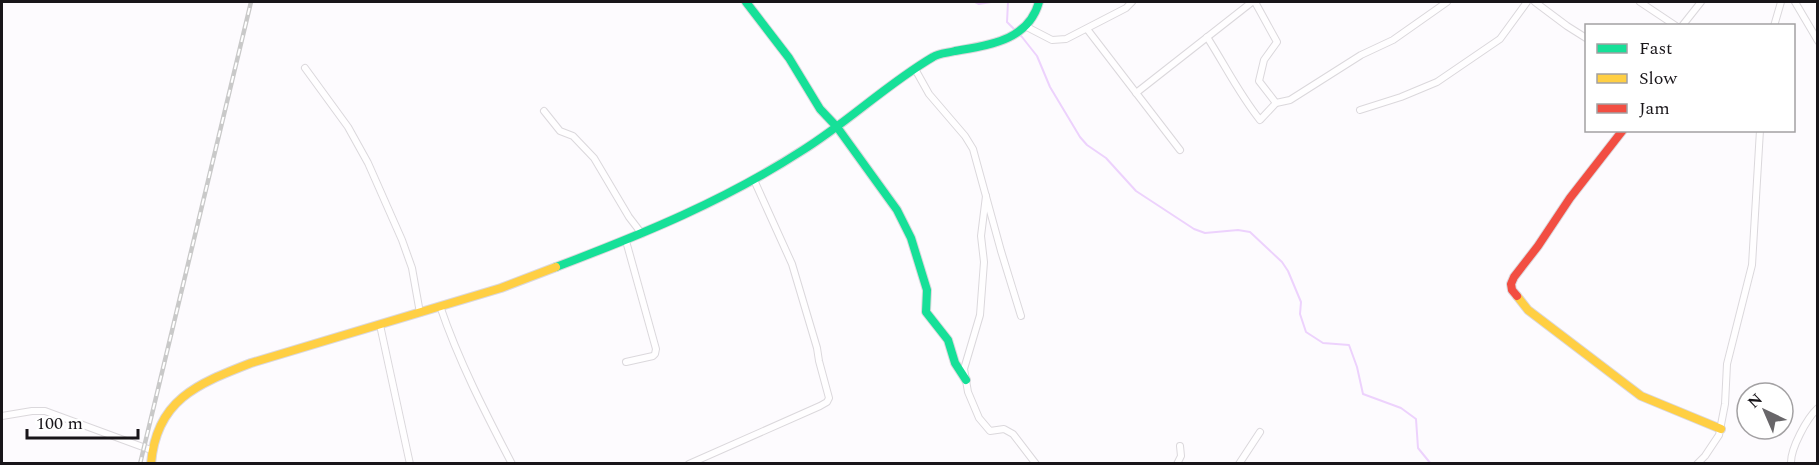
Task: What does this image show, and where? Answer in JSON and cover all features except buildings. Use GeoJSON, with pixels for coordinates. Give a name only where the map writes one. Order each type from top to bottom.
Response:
{"type":"FeatureCollection","features":[{"type":"Feature","properties":{"kind":"street"},"geometry":{"type":"LineString","coordinates":[[746,2],[789,58],[819,109],[837,127],[897,210],[911,238],[927,290],[926,312],[948,340],[955,363],[966,380]]}},
{"type":"Feature","properties":{"kind":"street"},"geometry":{"type":"LineString","coordinates":[[151,464],[151,450],[158,430],[171,409],[181,396],[214,377],[251,363],[501,288],[626,241],[728,196],[837,127],[934,56],[999,43],[1018,31],[1036,13],[1039,2]]}},
{"type":"Feature","properties":{"kind":"street"},"geometry":{"type":"LineString","coordinates":[[1018,31],[1052,40],[1066,39],[1087,30],[1126,8],[1132,2]]}},
{"type":"Feature","properties":{"kind":"street"},"geometry":{"type":"LineString","coordinates":[[1136,93],[1253,2],[1277,42],[1264,60],[1259,81],[1275,103]]}},
{"type":"Feature","properties":{"kind":"street"},"geometry":{"type":"LineString","coordinates":[[1207,37],[1227,67],[1245,101],[1260,120],[1275,103],[1290,100],[1361,55],[1393,40],[1447,2]]}},
{"type":"Feature","properties":{"kind":"street"},"geometry":{"type":"LineString","coordinates":[[1360,110],[1437,82],[1500,39],[1527,2]]}},
{"type":"Feature","properties":{"kind":"street"},"geometry":{"type":"LineString","coordinates":[[1535,2],[1585,37]]}},
{"type":"Feature","properties":{"kind":"street"},"geometry":{"type":"LineString","coordinates":[[1640,2],[1673,24]]}},
{"type":"Feature","properties":{"kind":"street"},"geometry":{"type":"LineString","coordinates":[[1684,24],[1701,2]]}},
{"type":"Feature","properties":{"kind":"street"},"geometry":{"type":"LineString","coordinates":[[1775,24],[1781,2]]}},
{"type":"Feature","properties":{"kind":"street"},"geometry":{"type":"LineString","coordinates":[[1795,2],[1818,41]]}},
{"type":"Feature","properties":{"kind":"street"},"geometry":{"type":"LineString","coordinates":[[1087,30],[1180,150]]}},
{"type":"Feature","properties":{"kind":"street"},"geometry":{"type":"LineString","coordinates":[[305,68],[348,127],[368,163],[412,268],[420,313]]}},
{"type":"Feature","properties":{"kind":"street"},"geometry":{"type":"LineString","coordinates":[[915,69],[929,94],[965,136],[973,149],[1022,316]]}},
{"type":"Feature","properties":{"kind":"street"},"geometry":{"type":"LineString","coordinates":[[544,111],[560,131],[573,136],[594,158],[624,209],[642,234]]}},
{"type":"Feature","properties":{"kind":"street"},"geometry":{"type":"LineString","coordinates":[[1621,132],[1570,198],[1514,277],[1511,284],[1512,290],[1528,310],[1641,396],[1721,429]]}},
{"type":"Feature","properties":{"kind":"street"},"geometry":{"type":"LineString","coordinates":[[1697,464],[1714,443],[1721,429],[1725,404],[1726,364],[1752,265],[1760,132]]}},
{"type":"Feature","properties":{"kind":"street"},"geometry":{"type":"LineString","coordinates":[[689,464],[820,406],[829,398],[819,361],[818,348],[792,264],[754,180]]}},
{"type":"Feature","properties":{"kind":"street"},"geometry":{"type":"LineString","coordinates":[[986,196],[981,236],[984,262],[980,315],[964,369],[968,392],[979,418],[990,431],[1004,429],[1013,434],[1036,464]]}},
{"type":"Feature","properties":{"kind":"street"},"geometry":{"type":"LineString","coordinates":[[626,241],[656,349],[656,354],[653,356],[626,362]]}},
{"type":"Feature","properties":{"kind":"street"},"geometry":{"type":"LineString","coordinates":[[440,306],[475,394],[512,464]]}},
{"type":"Feature","properties":{"kind":"street"},"geometry":{"type":"LineString","coordinates":[[380,325],[410,464]]}},
{"type":"Feature","properties":{"kind":"street"},"geometry":{"type":"LineString","coordinates":[[1791,464],[1791,457],[1805,425],[1818,408]]}},
{"type":"Feature","properties":{"kind":"street"},"geometry":{"type":"LineString","coordinates":[[2,416],[45,411],[151,450]]}},
{"type":"Feature","properties":{"kind":"street"},"geometry":{"type":"LineString","coordinates":[[1239,464],[1260,432]]}},
{"type":"Feature","properties":{"kind":"street"},"geometry":{"type":"LineString","coordinates":[[1177,464],[1181,456],[1180,446]]}},
{"type":"Feature","properties":{"kind":"waterway"},"geometry":{"type":"LineString","coordinates":[[975,2],[979,4],[991,2]]}},
{"type":"Feature","properties":{"kind":"waterway"},"geometry":{"type":"LineString","coordinates":[[1008,2],[1007,22],[1037,56],[1050,87],[1087,145],[1106,158],[1136,191],[1194,229],[1205,233],[1238,230],[1250,232],[1282,262],[1288,271],[1301,302],[1300,314],[1306,332],[1323,343],[1349,345],[1363,394],[1401,408],[1416,419],[1418,448],[1431,464]]}},
{"type":"Feature","properties":{"kind":"railway"},"geometry":{"type":"LineString","coordinates":[[140,464],[251,2]]}},
{"type":"Feature","properties":{"kind":"traffic: fast"},"geometry":{"type":"LineString","coordinates":[[746,2],[789,58],[820,109],[837,127],[897,210],[911,238],[927,290],[926,312],[948,340],[955,363],[966,380]]}},
{"type":"Feature","properties":{"kind":"traffic: fast"},"geometry":{"type":"LineString","coordinates":[[556,267],[652,229],[743,185],[820,139],[933,57],[994,43],[1017,33],[1034,15],[1039,2]]}},
{"type":"Feature","properties":{"kind":"traffic: slow"},"geometry":{"type":"LineString","coordinates":[[151,464],[161,424],[171,409],[183,397],[213,379],[251,363],[501,288],[556,267]]}},
{"type":"Feature","properties":{"kind":"traffic: slow"},"geometry":{"type":"LineString","coordinates":[[1517,296],[1528,310],[1641,396],[1721,429]]}},
{"type":"Feature","properties":{"kind":"traffic: jam"},"geometry":{"type":"LineString","coordinates":[[1517,296],[1511,284],[1514,277],[1570,198],[1621,132]]}}]}
